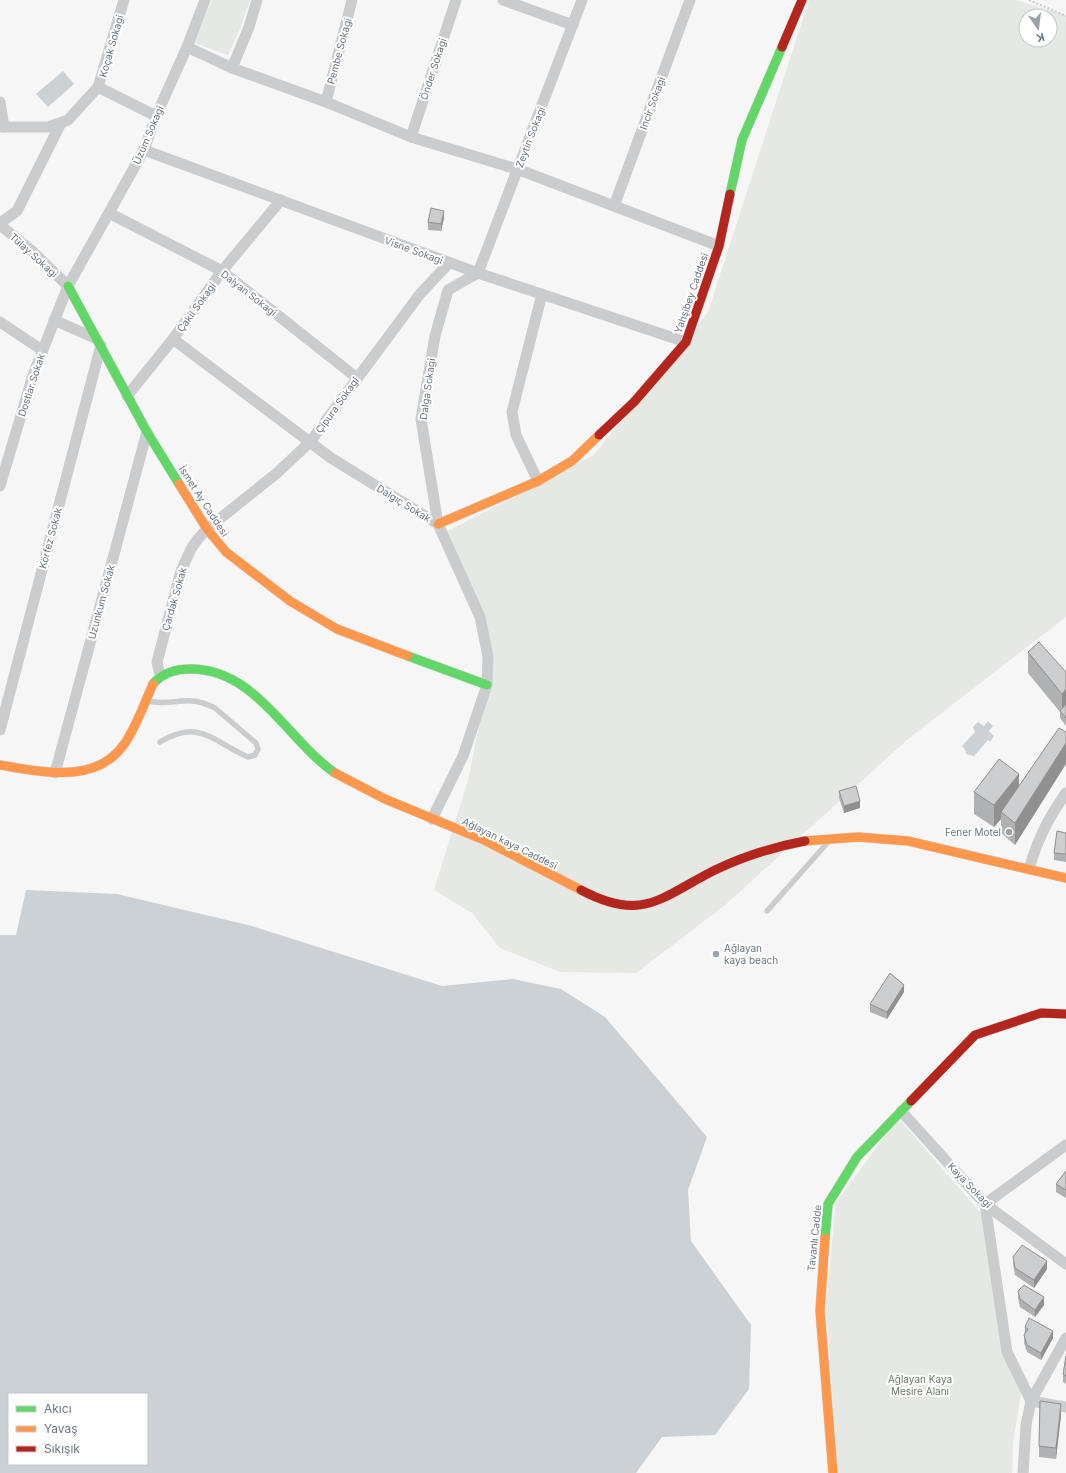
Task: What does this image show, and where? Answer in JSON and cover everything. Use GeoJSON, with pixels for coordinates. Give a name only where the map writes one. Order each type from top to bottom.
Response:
{"type":"FeatureCollection","features":[{"type":"Feature","properties":{"kind":"street","name":"Koçak Sokagi"},"geometry":{"type":"LineString","coordinates":[[61,123],[68,120],[98,87],[124,0]]}},
{"type":"Feature","properties":{"kind":"street","name":"Üzüm Sokagi"},"geometry":{"type":"LineString","coordinates":[[68,286],[144,150],[156,116],[187,47],[205,0]]}},
{"type":"Feature","properties":{"kind":"street"},"geometry":{"type":"LineString","coordinates":[[232,68],[249,27],[257,0]]}},
{"type":"Feature","properties":{"kind":"street","name":"Pembe Sokagi"},"geometry":{"type":"LineString","coordinates":[[326,102],[352,0]]}},
{"type":"Feature","properties":{"kind":"street","name":"Önder Sokagi"},"geometry":{"type":"LineString","coordinates":[[411,137],[456,0]]}},
{"type":"Feature","properties":{"kind":"street"},"geometry":{"type":"LineString","coordinates":[[503,0],[573,25]]}},
{"type":"Feature","properties":{"kind":"street","name":"Zeytin Sokagi"},"geometry":{"type":"LineString","coordinates":[[478,273],[582,0]]}},
{"type":"Feature","properties":{"kind":"street","name":"Incir Sokagi"},"geometry":{"type":"LineString","coordinates":[[614,206],[690,0]]}},
{"type":"Feature","properties":{"kind":"street","name":"Yahşibey Caddesi"},"geometry":{"type":"LineString","coordinates":[[438,524],[538,481],[572,461],[634,402],[686,342],[719,246],[742,140],[802,0]]}},
{"type":"Feature","properties":{"kind":"street"},"geometry":{"type":"LineString","coordinates":[[187,47],[232,68],[326,102],[411,137],[517,169],[719,246]]}},
{"type":"Feature","properties":{"kind":"street"},"geometry":{"type":"LineString","coordinates":[[98,87],[156,116]]}},
{"type":"Feature","properties":{"kind":"street"},"geometry":{"type":"LineString","coordinates":[[0,102],[2,127],[48,127],[61,123]]}},
{"type":"Feature","properties":{"kind":"street"},"geometry":{"type":"LineString","coordinates":[[0,224],[17,211],[61,123]]}},
{"type":"Feature","properties":{"kind":"street","name":"Visne Sokagi"},"geometry":{"type":"LineString","coordinates":[[144,150],[449,263],[686,342]]}},
{"type":"Feature","properties":{"kind":"street","name":"Çakil Sokagi"},"geometry":{"type":"LineString","coordinates":[[127,396],[173,339],[222,271],[281,200]]}},
{"type":"Feature","properties":{"kind":"street","name":"Dalyan Sokagi"},"geometry":{"type":"LineString","coordinates":[[109,213],[222,271],[357,378]]}},
{"type":"Feature","properties":{"kind":"street","name":"Tülay Sokagi"},"geometry":{"type":"LineString","coordinates":[[0,224],[32,251],[68,286]]}},
{"type":"Feature","properties":{"kind":"street","name":"Çipura Sokagi"},"geometry":{"type":"LineString","coordinates":[[207,529],[277,474],[310,442],[420,294],[449,263]]}},
{"type":"Feature","properties":{"kind":"street","name":"Dalga Sokagi"},"geometry":{"type":"LineString","coordinates":[[438,524],[421,419],[435,336],[448,290],[478,273]]}},
{"type":"Feature","properties":{"kind":"street","name":"Dostlar Sokak"},"geometry":{"type":"LineString","coordinates":[[0,486],[33,375],[68,286]]}},
{"type":"Feature","properties":{"kind":"street","name":"İsmet Ay Caddesi"},"geometry":{"type":"LineString","coordinates":[[68,286],[147,432],[207,529],[226,552],[312,615],[355,636],[487,685]]}},
{"type":"Feature","properties":{"kind":"street"},"geometry":{"type":"LineString","coordinates":[[538,481],[516,435],[512,412],[542,294]]}},
{"type":"Feature","properties":{"kind":"street"},"geometry":{"type":"LineString","coordinates":[[54,320],[99,342]]}},
{"type":"Feature","properties":{"kind":"street"},"geometry":{"type":"LineString","coordinates":[[0,322],[42,350]]}},
{"type":"Feature","properties":{"kind":"street","name":"Dalgıç Sokak"},"geometry":{"type":"LineString","coordinates":[[173,339],[331,458],[438,524],[480,617],[488,657],[487,685],[463,756],[432,819]]}},
{"type":"Feature","properties":{"kind":"street","name":"Körfez Sokak"},"geometry":{"type":"LineString","coordinates":[[0,730],[99,342]]}},
{"type":"Feature","properties":{"kind":"street","name":"Uzunkum Sokak"},"geometry":{"type":"LineString","coordinates":[[55,773],[147,432]]}},
{"type":"Feature","properties":{"kind":"street","name":"Çardak Sokak"},"geometry":{"type":"LineString","coordinates":[[160,675],[157,662],[182,571],[191,550],[207,529]]}},
{"type":"Feature","properties":{"kind":"street","name":"Ağlayan kaya Caddesi"},"geometry":{"type":"LineString","coordinates":[[160,675],[174,670],[190,668],[219,672],[233,679],[248,689],[320,760],[343,778],[363,790],[482,839],[606,902],[633,906],[648,905],[664,899],[735,859],[759,850],[784,844],[832,837],[882,837],[1066,878]]}},
{"type":"Feature","properties":{"kind":"street"},"geometry":{"type":"LineString","coordinates":[[0,765],[55,773],[83,772],[105,762],[115,755],[123,746],[153,684],[160,675]]}},
{"type":"Feature","properties":{"kind":"street"},"geometry":{"type":"LineString","coordinates":[[1029,869],[1046,824],[1066,793]]}},
{"type":"Feature","properties":{"kind":"street","name":"Tavanlı Cadde"},"geometry":{"type":"LineString","coordinates":[[833,1473],[820,1311],[828,1204],[857,1157],[975,1035],[1041,1013],[1066,1014]]}},
{"type":"Feature","properties":{"kind":"street","name":"Kaya Sokagi"},"geometry":{"type":"LineString","coordinates":[[901,1111],[985,1204],[1066,1264]]}},
{"type":"Feature","properties":{"kind":"street"},"geometry":{"type":"LineString","coordinates":[[1030,1401],[1007,1352],[985,1204],[1066,1145]]}},
{"type":"Feature","properties":{"kind":"street"},"geometry":{"type":"LineString","coordinates":[[1023,1473],[1026,1426],[1030,1401],[1066,1338]]}},
{"type":"Feature","properties":{"kind":"street"},"geometry":{"type":"LineString","coordinates":[[1030,1401],[1066,1407]]}},
{"type":"Feature","properties":{"kind":"lane"},"geometry":{"type":"LineString","coordinates":[[145,700],[162,702],[185,700],[215,708],[256,742],[258,749],[255,755],[248,757],[201,732],[180,733],[160,742]]}},
{"type":"Feature","properties":{"kind":"lane"},"geometry":{"type":"LineString","coordinates":[[767,911],[832,837]]}},
{"type":"Feature","properties":{"kind":"path"},"geometry":{"type":"LineString","coordinates":[[1029,0],[1066,16]]}},
{"type":"Feature","properties":{"kind":"green space"},"geometry":{"type":"Polygon","coordinates":[[[212,0],[250,0],[240,29],[228,55],[194,43],[212,0]]]}},
{"type":"Feature","properties":{"kind":"green space"},"geometry":{"type":"Polygon","coordinates":[[[809,0],[1016,0],[1043,8],[1018,8],[1018,48],[1058,48],[1058,13],[1066,15],[1066,617],[908,739],[724,906],[636,973],[560,972],[500,948],[472,913],[434,890],[468,780],[487,685],[485,635],[442,534],[594,455],[708,312],[809,0]]]}},
{"type":"Feature","properties":{"kind":"green space","name":"Ağlayan Kaya Mesire Alanı"},"geometry":{"type":"Polygon","coordinates":[[[896,1121],[902,1122],[985,1218],[984,1235],[1002,1355],[1018,1370],[1023,1381],[1013,1443],[1012,1473],[838,1473],[826,1306],[836,1202],[896,1121]]]}},
{"type":"Feature","properties":{"kind":"shaded area"},"geometry":{"type":"Polygon","coordinates":[[[63,71],[74,84],[48,107],[36,94],[63,71]]]}},
{"type":"Feature","properties":{"kind":"shaded area"},"geometry":{"type":"Polygon","coordinates":[[[988,721],[993,726],[989,731],[994,736],[990,742],[988,740],[974,756],[966,754],[965,749],[962,746],[975,732],[973,727],[978,722],[984,726],[988,721]]]}},
{"type":"Feature","properties":{"kind":"shaded area"},"geometry":{"type":"Polygon","coordinates":[[[26,890],[117,894],[252,926],[442,986],[513,979],[561,989],[605,1017],[707,1137],[688,1190],[691,1241],[751,1325],[749,1389],[715,1435],[662,1437],[636,1473],[0,1473],[0,935],[16,935],[26,890]]]}},
{"type":"Feature","properties":{"kind":"building"},"geometry":{"type":"Polygon","coordinates":[[[431,208],[444,211],[441,224],[428,222],[431,208]]]}},
{"type":"Feature","properties":{"kind":"building"},"geometry":{"type":"Polygon","coordinates":[[[1039,642],[1066,672],[1066,689],[1062,694],[1028,652],[1039,642]]]}},
{"type":"Feature","properties":{"kind":"building"},"geometry":{"type":"Polygon","coordinates":[[[1066,704],[1066,718],[1060,711],[1066,704]]]}},
{"type":"Feature","properties":{"kind":"building"},"geometry":{"type":"Polygon","coordinates":[[[1059,728],[1066,732],[1066,743],[1015,823],[1001,812],[1059,728]]]}},
{"type":"Feature","properties":{"kind":"building"},"geometry":{"type":"Polygon","coordinates":[[[999,759],[1019,774],[994,805],[974,792],[999,759]]]}},
{"type":"Feature","properties":{"kind":"building"},"geometry":{"type":"Polygon","coordinates":[[[856,786],[860,801],[844,806],[839,791],[856,786]]]}},
{"type":"Feature","properties":{"kind":"building"},"geometry":{"type":"Polygon","coordinates":[[[1057,831],[1066,833],[1066,854],[1054,853],[1057,831]]]}},
{"type":"Feature","properties":{"kind":"building"},"geometry":{"type":"Polygon","coordinates":[[[890,973],[904,985],[887,1012],[870,1004],[890,973]]]}},
{"type":"Feature","properties":{"kind":"building"},"geometry":{"type":"Polygon","coordinates":[[[1066,1171],[1066,1190],[1056,1184],[1066,1171]]]}},
{"type":"Feature","properties":{"kind":"building"},"geometry":{"type":"Polygon","coordinates":[[[1022,1245],[1047,1261],[1034,1280],[1015,1268],[1013,1257],[1022,1245]]]}},
{"type":"Feature","properties":{"kind":"building"},"geometry":{"type":"Polygon","coordinates":[[[1024,1285],[1044,1297],[1035,1310],[1020,1299],[1018,1291],[1024,1285]]]}},
{"type":"Feature","properties":{"kind":"building"},"geometry":{"type":"Polygon","coordinates":[[[1029,1318],[1053,1331],[1041,1353],[1027,1345],[1024,1335],[1028,1329],[1025,1327],[1029,1318]]]}},
{"type":"Feature","properties":{"kind":"building"},"geometry":{"type":"Polygon","coordinates":[[[1066,1356],[1066,1376],[1063,1374],[1066,1356]]]}},
{"type":"Feature","properties":{"kind":"building"},"geometry":{"type":"Polygon","coordinates":[[[1040,1401],[1061,1404],[1056,1448],[1039,1446],[1040,1401]]]}},
{"type":"Feature","properties":{"kind":"traffic: fast"},"geometry":{"type":"LineString","coordinates":[[730,194],[742,140],[782,47]]}},
{"type":"Feature","properties":{"kind":"traffic: fast"},"geometry":{"type":"LineString","coordinates":[[68,286],[147,432],[179,484]]}},
{"type":"Feature","properties":{"kind":"traffic: fast"},"geometry":{"type":"LineString","coordinates":[[408,656],[487,685]]}},
{"type":"Feature","properties":{"kind":"traffic: fast"},"geometry":{"type":"LineString","coordinates":[[153,684],[165,674],[185,669],[214,672],[234,681],[252,693],[301,743],[335,773]]}},
{"type":"Feature","properties":{"kind":"traffic: fast"},"geometry":{"type":"LineString","coordinates":[[825,1238],[828,1204],[857,1157],[911,1101]]}},
{"type":"Feature","properties":{"kind":"traffic: slow"},"geometry":{"type":"LineString","coordinates":[[438,524],[538,481],[572,461],[599,435]]}},
{"type":"Feature","properties":{"kind":"traffic: slow"},"geometry":{"type":"LineString","coordinates":[[179,484],[207,529],[226,552],[290,601],[337,629],[408,656]]}},
{"type":"Feature","properties":{"kind":"traffic: slow"},"geometry":{"type":"LineString","coordinates":[[0,765],[51,772],[84,770],[100,765],[113,756],[125,743],[137,722],[153,684]]}},
{"type":"Feature","properties":{"kind":"traffic: slow"},"geometry":{"type":"LineString","coordinates":[[335,773],[385,799],[484,840],[581,890]]}},
{"type":"Feature","properties":{"kind":"traffic: slow"},"geometry":{"type":"LineString","coordinates":[[805,841],[858,837],[908,841],[1066,878]]}},
{"type":"Feature","properties":{"kind":"traffic: slow"},"geometry":{"type":"LineString","coordinates":[[825,1238],[820,1311],[833,1473]]}},
{"type":"Feature","properties":{"kind":"traffic: jam"},"geometry":{"type":"LineString","coordinates":[[782,47],[802,0]]}},
{"type":"Feature","properties":{"kind":"traffic: jam"},"geometry":{"type":"LineString","coordinates":[[599,435],[634,402],[686,342],[719,246],[730,194]]}},
{"type":"Feature","properties":{"kind":"traffic: jam"},"geometry":{"type":"LineString","coordinates":[[581,890],[602,900],[620,905],[636,905],[651,902],[665,897],[737,860],[770,849],[805,841]]}},
{"type":"Feature","properties":{"kind":"traffic: jam"},"geometry":{"type":"LineString","coordinates":[[911,1101],[975,1035],[1041,1013],[1066,1014]]}},
{"type":"Feature","properties":{"kind":"place","name":"Fener Motel"},"geometry":{"type":"Point","coordinates":[1009,832]}},
{"type":"Feature","properties":{"kind":"place","name":"Ağlayan kaya beach"},"geometry":{"type":"Point","coordinates":[716,954]}}]}
